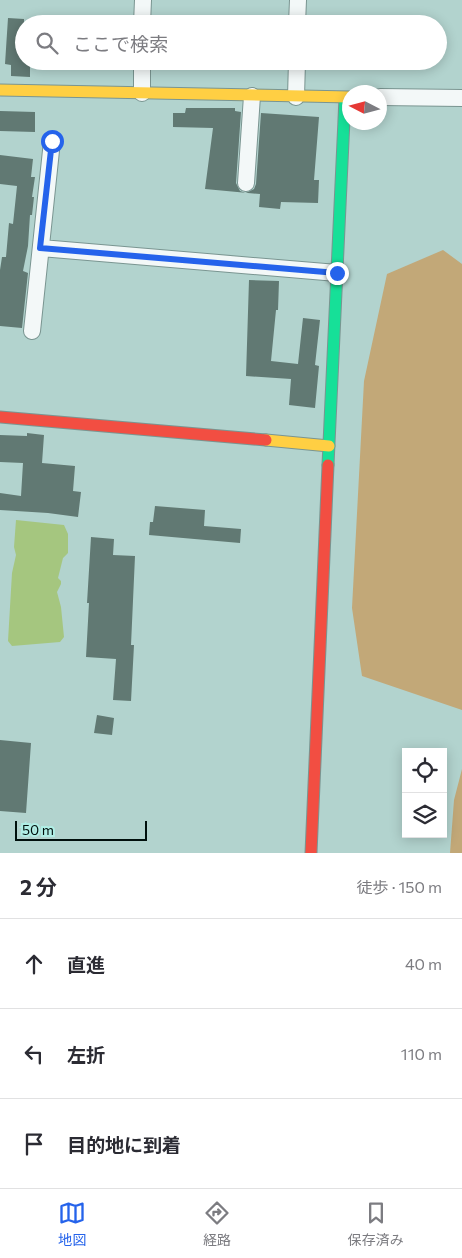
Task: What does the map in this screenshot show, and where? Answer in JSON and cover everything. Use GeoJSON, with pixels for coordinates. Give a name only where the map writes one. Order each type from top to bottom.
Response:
{"type":"FeatureCollection","features":[{"type":"Feature","properties":{"kind":"street"},"geometry":{"type":"LineString","coordinates":[[142,0],[142,15]]}},
{"type":"Feature","properties":{"kind":"street"},"geometry":{"type":"LineString","coordinates":[[297,15],[298,0]]}},
{"type":"Feature","properties":{"kind":"street"},"geometry":{"type":"LineString","coordinates":[[142,70],[142,93]]}},
{"type":"Feature","properties":{"kind":"street"},"geometry":{"type":"LineString","coordinates":[[296,70],[296,97]]}},
{"type":"Feature","properties":{"kind":"street"},"geometry":{"type":"LineString","coordinates":[[0,90],[342,98]]}},
{"type":"Feature","properties":{"kind":"street"},"geometry":{"type":"LineString","coordinates":[[246,183],[252,96]]}},
{"type":"Feature","properties":{"kind":"street"},"geometry":{"type":"LineString","coordinates":[[387,97],[462,98]]}},
{"type":"Feature","properties":{"kind":"street"},"geometry":{"type":"LineString","coordinates":[[311,853],[345,130]]}},
{"type":"Feature","properties":{"kind":"street"},"geometry":{"type":"LineString","coordinates":[[32,331],[52,141]]}},
{"type":"Feature","properties":{"kind":"street"},"geometry":{"type":"LineString","coordinates":[[40,248],[337,273]]}},
{"type":"Feature","properties":{"kind":"street"},"geometry":{"type":"LineString","coordinates":[[0,417],[329,446]]}},
{"type":"Feature","properties":{"kind":"shaded area"},"geometry":{"type":"Polygon","coordinates":[[[443,250],[462,264],[462,710],[362,676],[352,608],[364,381],[387,274],[443,250]]]}},
{"type":"Feature","properties":{"kind":"shaded area"},"geometry":{"type":"Polygon","coordinates":[[[16,520],[64,525],[68,534],[68,553],[63,558],[58,578],[61,581],[57,592],[61,607],[64,637],[60,642],[12,646],[8,641],[12,573],[16,555],[14,547],[16,520]]]}},
{"type":"Feature","properties":{"kind":"shaded area"},"geometry":{"type":"Polygon","coordinates":[[[462,769],[462,853],[450,853],[454,800],[462,769]]]}},
{"type":"Feature","properties":{"kind":"building"},"geometry":{"type":"Polygon","coordinates":[[[8,18],[15,18],[15,70],[30,70],[30,77],[11,76],[11,65],[5,64],[8,18]]]}},
{"type":"Feature","properties":{"kind":"building"},"geometry":{"type":"Polygon","coordinates":[[[186,108],[235,108],[235,111],[241,112],[236,183],[240,191],[245,193],[205,189],[213,128],[173,127],[173,113],[185,113],[186,108]]]}},
{"type":"Feature","properties":{"kind":"building"},"geometry":{"type":"Polygon","coordinates":[[[0,111],[35,112],[35,132],[0,131],[0,111]]]}},
{"type":"Feature","properties":{"kind":"building"},"geometry":{"type":"Polygon","coordinates":[[[261,113],[319,117],[314,180],[319,180],[318,203],[281,202],[280,209],[259,207],[260,194],[246,193],[254,189],[256,184],[261,113]]]}},
{"type":"Feature","properties":{"kind":"building"},"geometry":{"type":"Polygon","coordinates":[[[0,155],[33,159],[31,177],[35,177],[32,197],[34,197],[23,271],[28,273],[22,328],[0,326],[0,270],[2,257],[6,257],[9,223],[13,224],[17,186],[0,184],[0,155]]]}},
{"type":"Feature","properties":{"kind":"building"},"geometry":{"type":"Polygon","coordinates":[[[249,280],[279,281],[278,310],[276,310],[271,361],[298,364],[303,318],[320,320],[315,365],[319,366],[315,408],[289,405],[291,379],[246,376],[249,280]]]}},
{"type":"Feature","properties":{"kind":"building"},"geometry":{"type":"Polygon","coordinates":[[[27,433],[44,435],[42,463],[75,466],[73,491],[81,492],[78,517],[0,510],[0,493],[21,496],[23,463],[0,462],[0,435],[27,436],[27,433]]]}},
{"type":"Feature","properties":{"kind":"building"},"geometry":{"type":"Polygon","coordinates":[[[155,506],[205,510],[204,526],[241,529],[240,543],[149,535],[150,522],[153,522],[155,506]]]}},
{"type":"Feature","properties":{"kind":"building"},"geometry":{"type":"Polygon","coordinates":[[[91,537],[114,539],[113,555],[135,556],[131,645],[134,645],[131,701],[113,700],[116,659],[86,657],[91,537]]]}},
{"type":"Feature","properties":{"kind":"building"},"geometry":{"type":"Polygon","coordinates":[[[97,715],[114,718],[112,735],[94,733],[97,715]]]}},
{"type":"Feature","properties":{"kind":"building"},"geometry":{"type":"Polygon","coordinates":[[[0,740],[31,743],[26,813],[0,811],[0,740]]]}},
{"type":"Feature","properties":{"kind":"traffic: fast"},"geometry":{"type":"LineString","coordinates":[[328,465],[344,130]]}},
{"type":"Feature","properties":{"kind":"traffic: slow"},"geometry":{"type":"LineString","coordinates":[[0,90],[342,97]]}},
{"type":"Feature","properties":{"kind":"traffic: slow"},"geometry":{"type":"LineString","coordinates":[[266,440],[329,446]]}},
{"type":"Feature","properties":{"kind":"traffic: jam"},"geometry":{"type":"LineString","coordinates":[[0,417],[266,440]]}},
{"type":"Feature","properties":{"kind":"traffic: jam"},"geometry":{"type":"LineString","coordinates":[[311,853],[328,465]]}},
{"type":"Feature","properties":{"kind":"route"},"geometry":{"type":"LineString","coordinates":[[52,141],[40,248],[337,273]]}}]}
